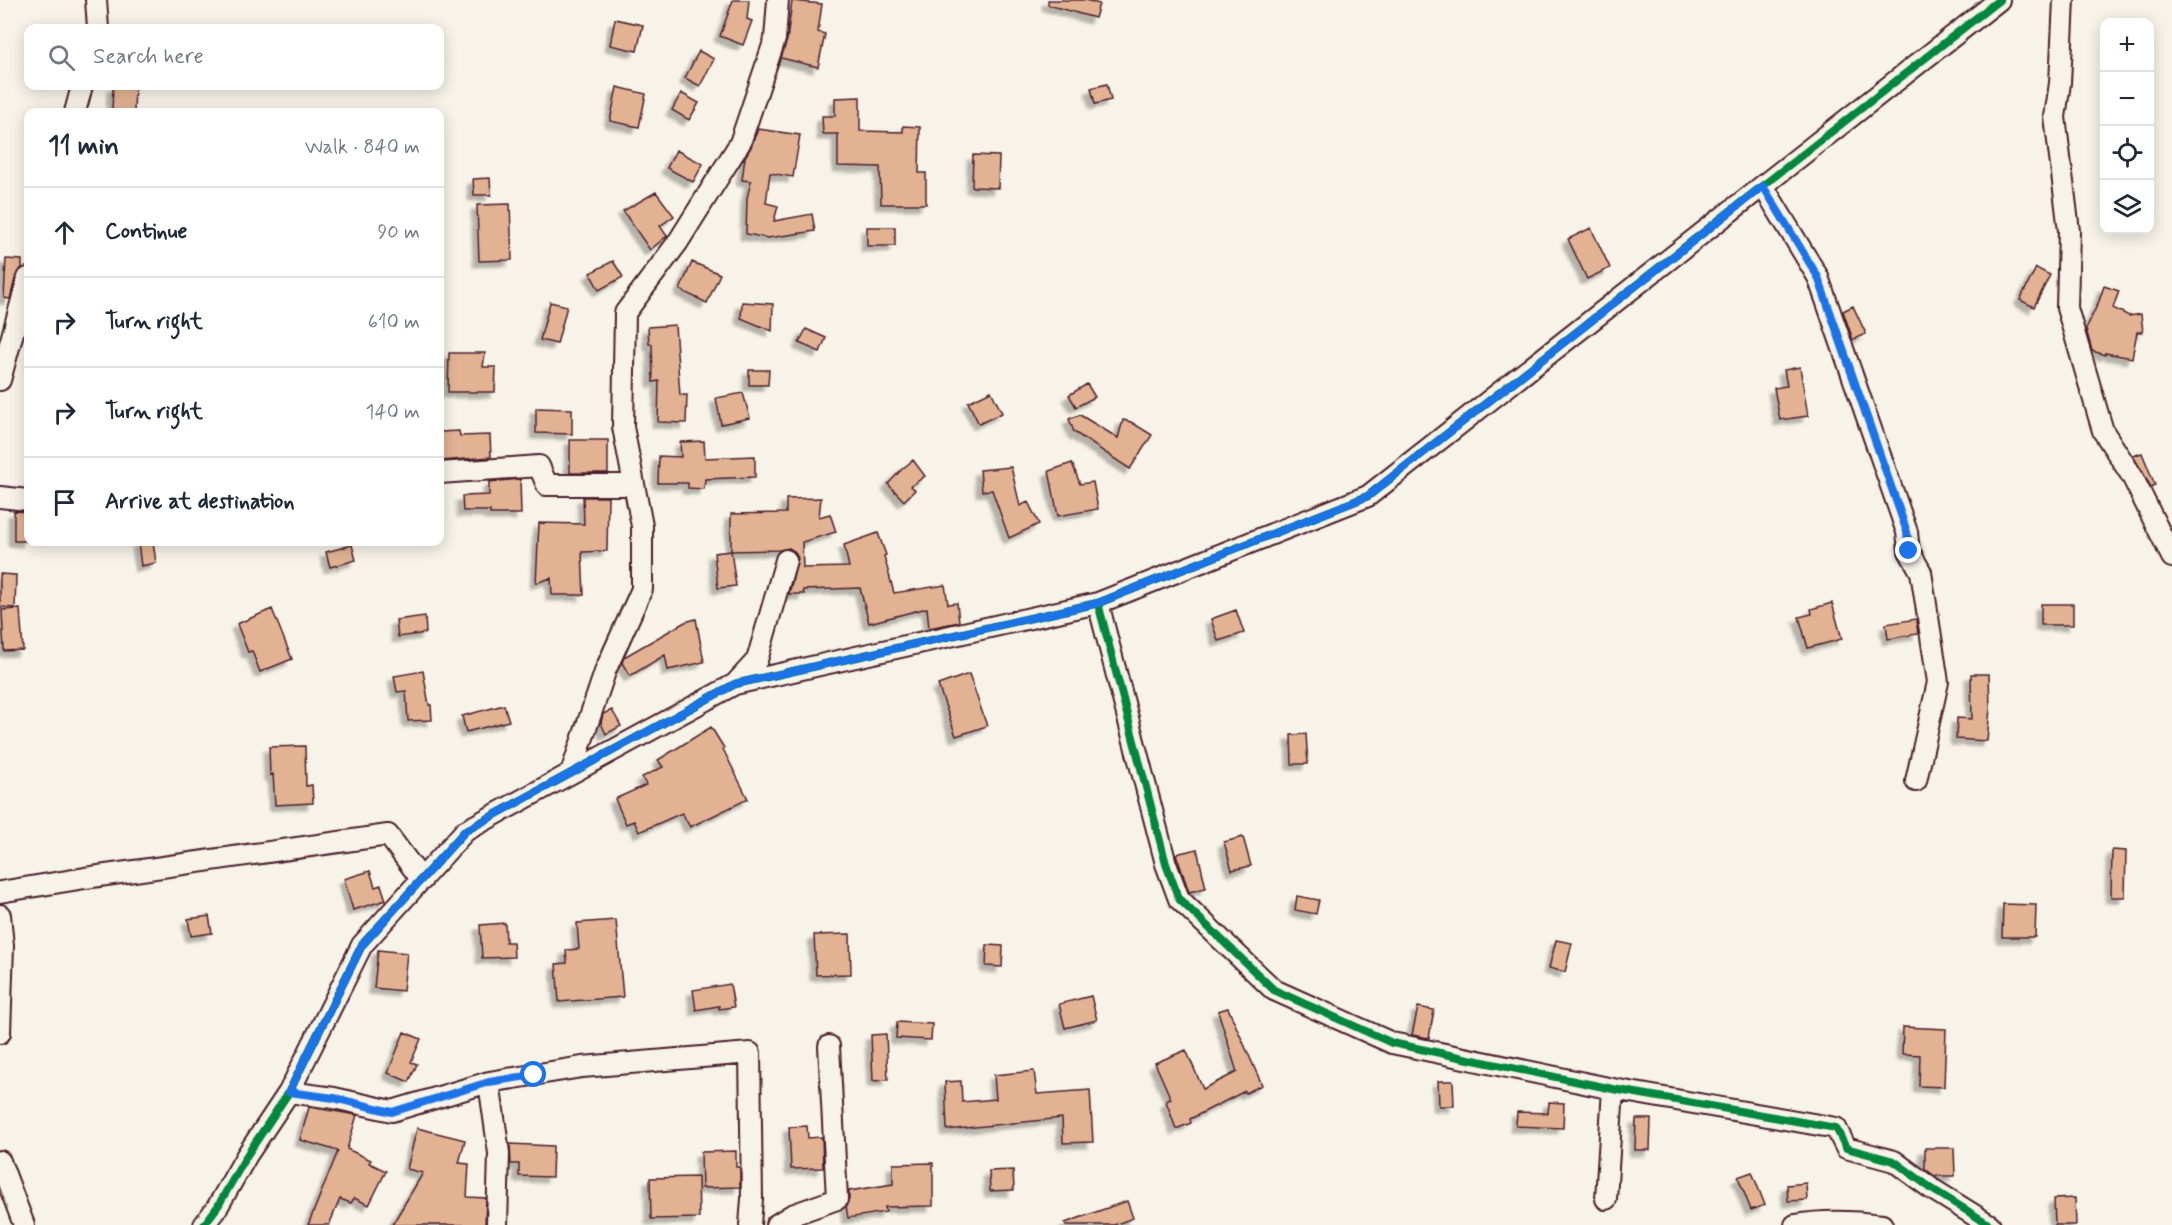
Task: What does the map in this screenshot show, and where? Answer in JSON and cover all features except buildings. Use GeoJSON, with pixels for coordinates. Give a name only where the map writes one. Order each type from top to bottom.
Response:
{"type":"FeatureCollection","features":[{"type":"Feature","properties":{"kind":"street"},"geometry":{"type":"LineString","coordinates":[[96,0],[98,24]]}},
{"type":"Feature","properties":{"kind":"street"},"geometry":{"type":"LineString","coordinates":[[571,773],[606,669],[642,589],[642,526],[623,427],[625,313],[678,242],[740,143],[775,39],[778,0]]}},
{"type":"Feature","properties":{"kind":"street"},"geometry":{"type":"LineString","coordinates":[[204,1225],[289,1092],[362,945],[465,831],[735,684],[1098,603],[1368,496],[1999,0]]}},
{"type":"Feature","properties":{"kind":"street"},"geometry":{"type":"LineString","coordinates":[[2064,0],[2060,83],[2055,117],[2068,231],[2067,308],[2103,430],[2132,476],[2172,557]]}},
{"type":"Feature","properties":{"kind":"street"},"geometry":{"type":"LineString","coordinates":[[76,108],[81,90]]}},
{"type":"Feature","properties":{"kind":"street"},"geometry":{"type":"LineString","coordinates":[[1763,186],[1818,277],[1907,532],[1909,551],[1921,572],[1938,682],[1916,781]]}},
{"type":"Feature","properties":{"kind":"street"},"geometry":{"type":"LineString","coordinates":[[0,380],[24,293]]}},
{"type":"Feature","properties":{"kind":"street"},"geometry":{"type":"LineString","coordinates":[[444,473],[539,466],[547,485],[634,485]]}},
{"type":"Feature","properties":{"kind":"street"},"geometry":{"type":"LineString","coordinates":[[0,497],[24,500]]}},
{"type":"Feature","properties":{"kind":"street"},"geometry":{"type":"LineString","coordinates":[[735,684],[757,660],[786,560]]}},
{"type":"Feature","properties":{"kind":"street"},"geometry":{"type":"LineString","coordinates":[[1098,603],[1166,864],[1179,899],[1274,990],[1392,1043],[1613,1089],[1836,1128],[1846,1148],[1894,1161],[1990,1225]]}},
{"type":"Feature","properties":{"kind":"street"},"geometry":{"type":"LineString","coordinates":[[0,892],[388,836],[422,880]]}},
{"type":"Feature","properties":{"kind":"street"},"geometry":{"type":"LineString","coordinates":[[0,915],[2,947],[0,1033]]}},
{"type":"Feature","properties":{"kind":"street"},"geometry":{"type":"LineString","coordinates":[[776,1225],[792,1215],[837,1200],[829,1046]]}},
{"type":"Feature","properties":{"kind":"street"},"geometry":{"type":"LineString","coordinates":[[289,1092],[334,1098],[392,1112],[489,1082],[582,1067],[750,1053],[752,1200],[750,1225]]}},
{"type":"Feature","properties":{"kind":"street"},"geometry":{"type":"LineString","coordinates":[[489,1082],[499,1153],[497,1225]]}},
{"type":"Feature","properties":{"kind":"street"},"geometry":{"type":"LineString","coordinates":[[1606,1200],[1613,1089]]}},
{"type":"Feature","properties":{"kind":"street"},"geometry":{"type":"LineString","coordinates":[[0,1161],[24,1225]]}},
{"type":"Feature","properties":{"kind":"street"},"geometry":{"type":"LineString","coordinates":[[1795,1225],[1818,1221],[1857,1221],[1882,1225]]}},
{"type":"Feature","properties":{"kind":"cycle path"},"geometry":{"type":"LineString","coordinates":[[204,1225],[289,1092],[362,945],[465,831],[735,684],[1098,603],[1368,496],[1999,0]]}},
{"type":"Feature","properties":{"kind":"cycle path"},"geometry":{"type":"LineString","coordinates":[[1098,603],[1166,864],[1179,899],[1274,990],[1392,1043],[1613,1089],[1836,1128],[1846,1148],[1894,1161],[1932,1189],[1990,1225]]}},
{"type":"Feature","properties":{"kind":"route"},"geometry":{"type":"LineString","coordinates":[[534,1075],[489,1082],[392,1112],[334,1098],[289,1092],[362,945],[465,831],[735,684],[1098,603],[1368,496],[1763,186],[1818,277],[1907,532],[1909,551]]}}]}
